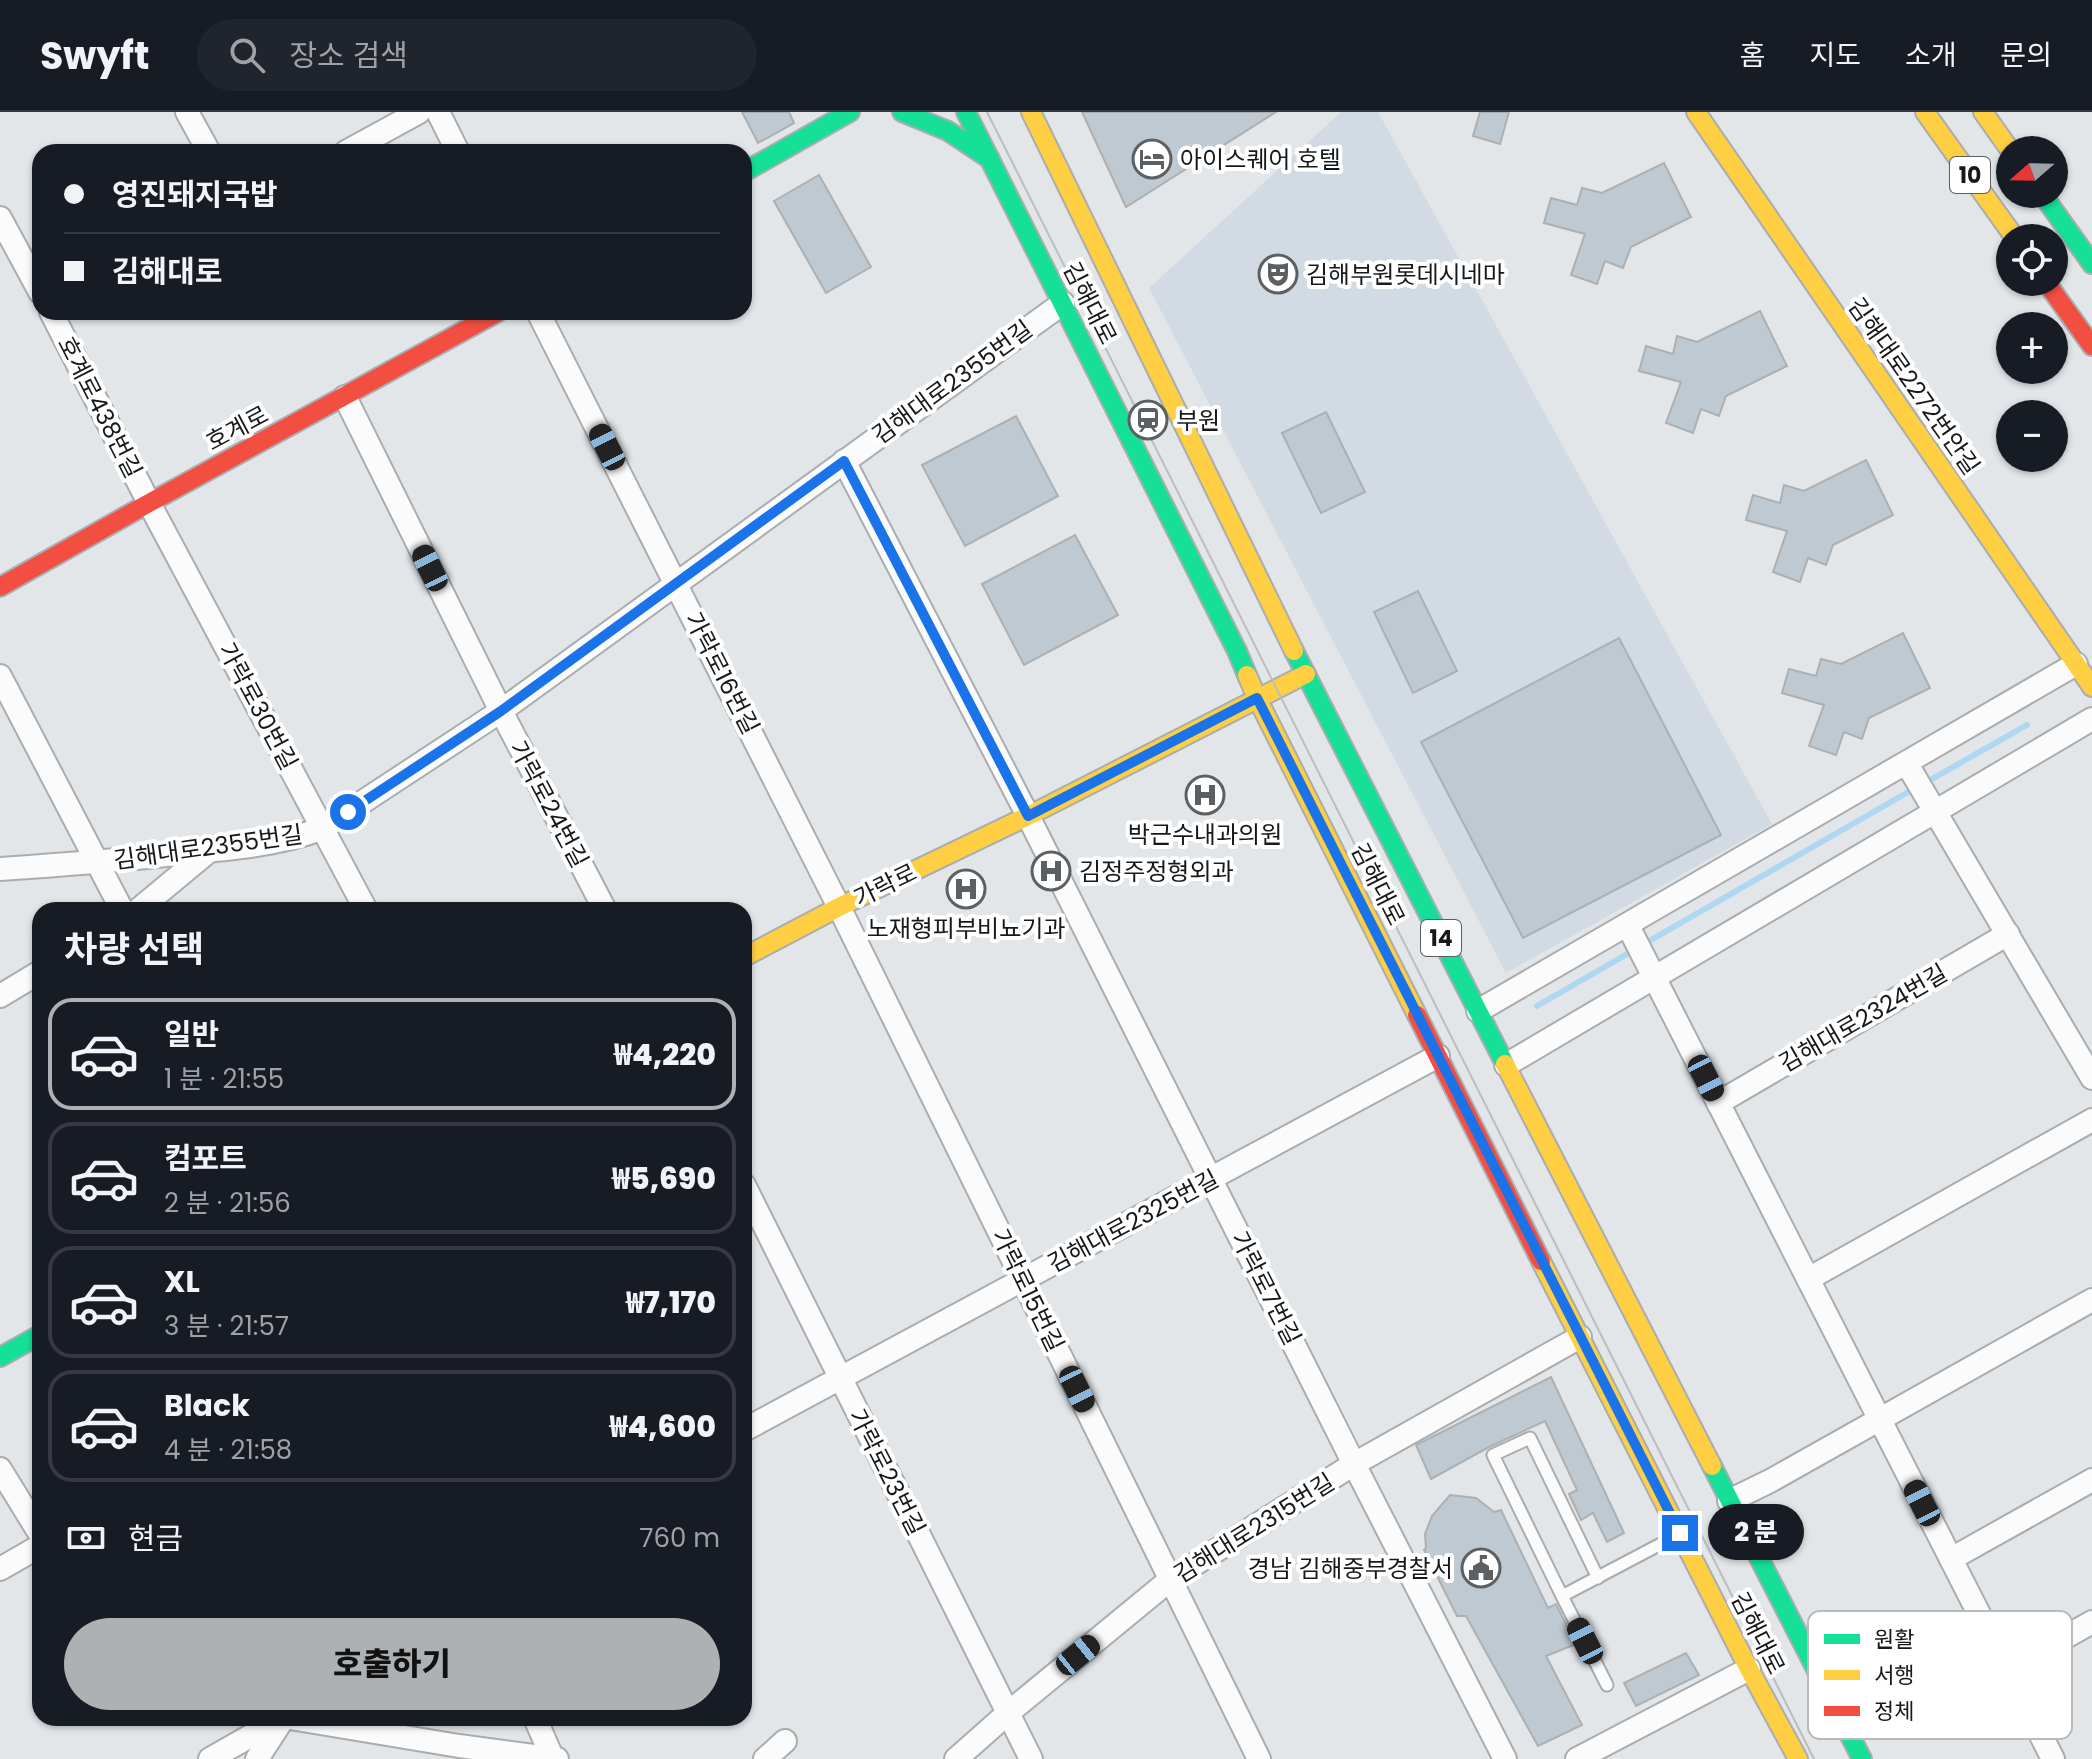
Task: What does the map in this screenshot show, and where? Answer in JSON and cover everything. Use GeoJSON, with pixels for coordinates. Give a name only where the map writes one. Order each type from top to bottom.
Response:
{"type":"FeatureCollection","features":[{"type":"Feature","properties":{"kind":"main road"},"geometry":{"type":"LineString","coordinates":[[752,167],[850,112]]}},
{"type":"Feature","properties":{"kind":"main road"},"geometry":{"type":"LineString","coordinates":[[902,112],[943,128],[990,159]]}},
{"type":"Feature","properties":{"kind":"main road","name":"김해대로"},"geometry":{"type":"LineString","coordinates":[[966,112],[1230,637],[1257,698],[1749,1669],[1798,1759]]}},
{"type":"Feature","properties":{"kind":"main road","name":"김해대로"},"geometry":{"type":"LineString","coordinates":[[1031,112],[1306,674],[1808,1654]]}},
{"type":"Feature","properties":{"kind":"main road"},"geometry":{"type":"LineString","coordinates":[[1040,112],[1042,135]]}},
{"type":"Feature","properties":{"kind":"main road","name":"김해대로2272번안길"},"geometry":{"type":"LineString","coordinates":[[1696,112],[2092,687]]}},
{"type":"Feature","properties":{"kind":"main road","name":"10"},"geometry":{"type":"LineString","coordinates":[[1925,112],[2005,224]]}},
{"type":"Feature","properties":{"kind":"main road","name":"10"},"geometry":{"type":"LineString","coordinates":[[1983,112],[2000,136]]}},
{"type":"Feature","properties":{"kind":"main road"},"geometry":{"type":"LineString","coordinates":[[2052,208],[2092,264]]}},
{"type":"Feature","properties":{"kind":"main road"},"geometry":{"type":"LineString","coordinates":[[2056,296],[2092,346]]}},
{"type":"Feature","properties":{"kind":"main road","name":"호계로"},"geometry":{"type":"LineString","coordinates":[[0,587],[484,320]]}},
{"type":"Feature","properties":{"kind":"main road","name":"가락로"},"geometry":{"type":"LineString","coordinates":[[752,953],[1306,674]]}},
{"type":"Feature","properties":{"kind":"main road"},"geometry":{"type":"LineString","coordinates":[[0,1357],[32,1339]]}},
{"type":"Feature","properties":{"kind":"main road","name":"김해대로"},"geometry":{"type":"LineString","coordinates":[[1852,1739],[1862,1759]]}},
{"type":"Feature","properties":{"kind":"street"},"geometry":{"type":"LineString","coordinates":[[187,112],[205,144]]}},
{"type":"Feature","properties":{"kind":"street"},"geometry":{"type":"LineString","coordinates":[[361,144],[419,112]]}},
{"type":"Feature","properties":{"kind":"street"},"geometry":{"type":"LineString","coordinates":[[438,112],[454,144]]}},
{"type":"Feature","properties":{"kind":"street"},"geometry":{"type":"LineString","coordinates":[[0,218],[32,277]]}},
{"type":"Feature","properties":{"kind":"street","name":"김해대로2355번길"},"geometry":{"type":"LineString","coordinates":[[0,869],[210,851],[299,838],[323,828],[501,711],[1063,303]]}},
{"type":"Feature","properties":{"kind":"street","name":"호계로438번길"},"geometry":{"type":"LineString","coordinates":[[57,320],[149,503]]}},
{"type":"Feature","properties":{"kind":"street","name":"가락로16번길"},"geometry":{"type":"LineString","coordinates":[[542,320],[839,907]]}},
{"type":"Feature","properties":{"kind":"street","name":"가락로24번길"},"geometry":{"type":"LineString","coordinates":[[345,397],[501,711],[601,902]]}},
{"type":"Feature","properties":{"kind":"street"},"geometry":{"type":"LineString","coordinates":[[844,461],[1028,816]]}},
{"type":"Feature","properties":{"kind":"street","name":"가락로30번길"},"geometry":{"type":"LineString","coordinates":[[149,503],[362,902]]}},
{"type":"Feature","properties":{"kind":"street"},"geometry":{"type":"LineString","coordinates":[[1478,1011],[1635,940],[1907,764],[2076,664]]}},
{"type":"Feature","properties":{"kind":"street"},"geometry":{"type":"LineString","coordinates":[[0,676],[118,902]]}},
{"type":"Feature","properties":{"kind":"street"},"geometry":{"type":"LineString","coordinates":[[1506,1065],[2092,719]]}},
{"type":"Feature","properties":{"kind":"street"},"geometry":{"type":"LineString","coordinates":[[1907,764],[2092,1078]]}},
{"type":"Feature","properties":{"kind":"street","name":"가락로7번길"},"geometry":{"type":"LineString","coordinates":[[1028,816],[1505,1759]]}},
{"type":"Feature","properties":{"kind":"street"},"geometry":{"type":"LineString","coordinates":[[148,902],[210,851]]}},
{"type":"Feature","properties":{"kind":"street","name":"가락로15번길"},"geometry":{"type":"LineString","coordinates":[[839,907],[1259,1759]]}},
{"type":"Feature","properties":{"kind":"street","name":"김해대로2324번길"},"geometry":{"type":"LineString","coordinates":[[1718,1103],[2008,934]]}},
{"type":"Feature","properties":{"kind":"street"},"geometry":{"type":"LineString","coordinates":[[1635,940],[1977,1611]]}},
{"type":"Feature","properties":{"kind":"street"},"geometry":{"type":"LineString","coordinates":[[0,996],[32,977]]}},
{"type":"Feature","properties":{"kind":"street","name":"김해대로2325번길"},"geometry":{"type":"LineString","coordinates":[[752,1426],[1438,1056]]}},
{"type":"Feature","properties":{"kind":"street"},"geometry":{"type":"LineString","coordinates":[[1808,1279],[2092,1120]]}},
{"type":"Feature","properties":{"kind":"street","name":"가락로23번길"},"geometry":{"type":"LineString","coordinates":[[752,1201],[1031,1759]]}},
{"type":"Feature","properties":{"kind":"street"},"geometry":{"type":"LineString","coordinates":[[1729,1501],[2092,1300]]}},
{"type":"Feature","properties":{"kind":"street","name":"김해대로2315번길"},"geometry":{"type":"LineString","coordinates":[[956,1759],[1171,1579],[1354,1464],[1580,1337]]}},
{"type":"Feature","properties":{"kind":"street"},"geometry":{"type":"LineString","coordinates":[[0,1469],[32,1521]]}},
{"type":"Feature","properties":{"kind":"street"},"geometry":{"type":"LineString","coordinates":[[1951,1559],[2092,1480]]}},
{"type":"Feature","properties":{"kind":"street"},"geometry":{"type":"LineString","coordinates":[[0,1569],[32,1551]]}},
{"type":"Feature","properties":{"kind":"street"},"geometry":{"type":"LineString","coordinates":[[2072,1633],[2092,1622]]}},
{"type":"Feature","properties":{"kind":"street"},"geometry":{"type":"LineString","coordinates":[[1577,1759],[1749,1669]]}},
{"type":"Feature","properties":{"kind":"street"},"geometry":{"type":"LineString","coordinates":[[210,1759],[269,1726]]}},
{"type":"Feature","properties":{"kind":"street"},"geometry":{"type":"LineString","coordinates":[[257,1759],[278,1726]]}},
{"type":"Feature","properties":{"kind":"street"},"geometry":{"type":"LineString","coordinates":[[330,1726],[462,1752],[555,1758]]}},
{"type":"Feature","properties":{"kind":"street"},"geometry":{"type":"LineString","coordinates":[[539,1726],[555,1758]]}},
{"type":"Feature","properties":{"kind":"street"},"geometry":{"type":"LineString","coordinates":[[2043,1739],[2053,1759]]}},
{"type":"Feature","properties":{"kind":"street"},"geometry":{"type":"LineString","coordinates":[[765,1759],[785,1741]]}},
{"type":"Feature","properties":{"kind":"lane"},"geometry":{"type":"LineString","coordinates":[[1598,1578],[1530,1438],[1493,1455],[1607,1685]]}},
{"type":"Feature","properties":{"kind":"lane"},"geometry":{"type":"LineString","coordinates":[[1562,1596],[1680,1533]]}},
{"type":"Feature","properties":{"kind":"shaded area"},"geometry":{"type":"Polygon","coordinates":[[[1341,112],[1378,112],[1772,824],[1506,973],[1149,288],[1341,112]]]}},
{"type":"Feature","properties":{"kind":"building"},"geometry":{"type":"Polygon","coordinates":[[[742,112],[789,112],[794,123],[758,143],[742,112]]]}},
{"type":"Feature","properties":{"kind":"building","name":"아이스퀘어 호텔"},"geometry":{"type":"Polygon","coordinates":[[[1082,112],[1276,112],[1126,207],[1082,112]]]}},
{"type":"Feature","properties":{"kind":"building"},"geometry":{"type":"Polygon","coordinates":[[[1480,112],[1509,112],[1500,144],[1473,136],[1480,112]]]}},
{"type":"Feature","properties":{"kind":"building"},"geometry":{"type":"Polygon","coordinates":[[[1664,163],[1691,217],[1631,247],[1623,268],[1605,261],[1597,284],[1571,275],[1585,234],[1544,223],[1551,198],[1577,205],[1582,188],[1602,193],[1664,163]]]}},
{"type":"Feature","properties":{"kind":"building"},"geometry":{"type":"Polygon","coordinates":[[[819,175],[871,267],[826,293],[774,201],[819,175]]]}},
{"type":"Feature","properties":{"kind":"building"},"geometry":{"type":"Polygon","coordinates":[[[1760,311],[1787,366],[1726,396],[1719,416],[1701,409],[1693,433],[1666,423],[1681,382],[1639,371],[1646,346],[1673,354],[1677,336],[1697,342],[1760,311]]]}},
{"type":"Feature","properties":{"kind":"building"},"geometry":{"type":"Polygon","coordinates":[[[1326,412],[1365,492],[1321,513],[1282,433],[1326,412]]]}},
{"type":"Feature","properties":{"kind":"building"},"geometry":{"type":"Polygon","coordinates":[[[1016,416],[1058,496],[965,546],[922,465],[1016,416]]]}},
{"type":"Feature","properties":{"kind":"building"},"geometry":{"type":"Polygon","coordinates":[[[1866,460],[1893,515],[1833,545],[1826,565],[1808,558],[1800,582],[1773,572],[1787,531],[1746,520],[1753,495],[1780,503],[1784,485],[1804,491],[1866,460]]]}},
{"type":"Feature","properties":{"kind":"building"},"geometry":{"type":"Polygon","coordinates":[[[1075,535],[1118,615],[1024,665],[982,584],[1075,535]]]}},
{"type":"Feature","properties":{"kind":"building"},"geometry":{"type":"Polygon","coordinates":[[[1418,591],[1457,671],[1413,693],[1374,612],[1418,591]]]}},
{"type":"Feature","properties":{"kind":"building"},"geometry":{"type":"Polygon","coordinates":[[[1903,633],[1930,688],[1869,718],[1862,739],[1844,732],[1836,755],[1809,746],[1824,705],[1782,693],[1789,669],[1816,676],[1821,659],[1841,664],[1903,633]]]}},
{"type":"Feature","properties":{"kind":"building"},"geometry":{"type":"Polygon","coordinates":[[[1619,638],[1721,835],[1523,938],[1421,742],[1619,638]]]}},
{"type":"Feature","properties":{"kind":"building"},"geometry":{"type":"Polygon","coordinates":[[[1551,1377],[1624,1533],[1607,1542],[1593,1513],[1581,1520],[1569,1494],[1577,1490],[1545,1421],[1431,1479],[1416,1445],[1551,1377]]]}},
{"type":"Feature","properties":{"kind":"building","name":"경남 김해중부경찰서"},"geometry":{"type":"Polygon","coordinates":[[[1450,1495],[1476,1498],[1494,1512],[1501,1510],[1548,1608],[1556,1604],[1576,1644],[1546,1656],[1582,1725],[1538,1746],[1466,1616],[1457,1616],[1424,1550],[1425,1534],[1432,1516],[1450,1495]]]}},
{"type":"Feature","properties":{"kind":"building"},"geometry":{"type":"Polygon","coordinates":[[[1686,1653],[1699,1675],[1636,1706],[1624,1683],[1686,1653]]]}},
{"type":"Feature","properties":{"kind":"waterway"},"geometry":{"type":"LineString","coordinates":[[1925,783],[2027,725]]}},
{"type":"Feature","properties":{"kind":"waterway"},"geometry":{"type":"LineString","coordinates":[[1644,944],[1915,788]]}},
{"type":"Feature","properties":{"kind":"waterway"},"geometry":{"type":"LineString","coordinates":[[1537,1006],[1634,950]]}},
{"type":"Feature","properties":{"kind":"tram line"},"geometry":{"type":"LineString","coordinates":[[987,112],[1814,1759]]}},
{"type":"Feature","properties":{"kind":"traffic: fast"},"geometry":{"type":"LineString","coordinates":[[752,167],[850,112]]}},
{"type":"Feature","properties":{"kind":"traffic: fast"},"geometry":{"type":"LineString","coordinates":[[902,112],[948,131],[990,159]]}},
{"type":"Feature","properties":{"kind":"traffic: fast"},"geometry":{"type":"LineString","coordinates":[[966,112],[1247,675]]}},
{"type":"Feature","properties":{"kind":"traffic: fast"},"geometry":{"type":"LineString","coordinates":[[2052,208],[2092,264]]}},
{"type":"Feature","properties":{"kind":"traffic: fast"},"geometry":{"type":"LineString","coordinates":[[1294,651],[1505,1064]]}},
{"type":"Feature","properties":{"kind":"traffic: fast"},"geometry":{"type":"LineString","coordinates":[[0,1357],[32,1339]]}},
{"type":"Feature","properties":{"kind":"traffic: fast"},"geometry":{"type":"LineString","coordinates":[[1712,1466],[1808,1654]]}},
{"type":"Feature","properties":{"kind":"traffic: fast"},"geometry":{"type":"LineString","coordinates":[[1852,1739],[1862,1759]]}},
{"type":"Feature","properties":{"kind":"traffic: slow"},"geometry":{"type":"LineString","coordinates":[[1031,112],[1294,651]]}},
{"type":"Feature","properties":{"kind":"traffic: slow"},"geometry":{"type":"LineString","coordinates":[[1696,112],[2092,687]]}},
{"type":"Feature","properties":{"kind":"traffic: slow"},"geometry":{"type":"LineString","coordinates":[[1925,112],[2005,224]]}},
{"type":"Feature","properties":{"kind":"traffic: slow"},"geometry":{"type":"LineString","coordinates":[[1983,112],[2000,136]]}},
{"type":"Feature","properties":{"kind":"traffic: slow"},"geometry":{"type":"LineString","coordinates":[[752,953],[1306,674]]}},
{"type":"Feature","properties":{"kind":"traffic: slow"},"geometry":{"type":"LineString","coordinates":[[1247,675],[1417,1015]]}},
{"type":"Feature","properties":{"kind":"traffic: slow"},"geometry":{"type":"LineString","coordinates":[[1505,1064],[1712,1466]]}},
{"type":"Feature","properties":{"kind":"traffic: slow"},"geometry":{"type":"LineString","coordinates":[[1541,1261],[1798,1759]]}},
{"type":"Feature","properties":{"kind":"traffic: jam"},"geometry":{"type":"LineString","coordinates":[[2056,296],[2092,346]]}},
{"type":"Feature","properties":{"kind":"traffic: jam"},"geometry":{"type":"LineString","coordinates":[[0,587],[483,320]]}},
{"type":"Feature","properties":{"kind":"traffic: jam"},"geometry":{"type":"LineString","coordinates":[[1417,1015],[1541,1261]]}},
{"type":"Feature","properties":{"kind":"place","name":"아이스퀘어 호텔"},"geometry":{"type":"Point","coordinates":[1152,159]}},
{"type":"Feature","properties":{"kind":"place","name":"김해부원롯데시네마"},"geometry":{"type":"Point","coordinates":[1278,274]}},
{"type":"Feature","properties":{"kind":"place","name":"부원"},"geometry":{"type":"Point","coordinates":[1148,420]}},
{"type":"Feature","properties":{"kind":"place","name":"박근수내과의원"},"geometry":{"type":"Point","coordinates":[1205,795]}},
{"type":"Feature","properties":{"kind":"place","name":"김정주정형외과"},"geometry":{"type":"Point","coordinates":[1051,871]}},
{"type":"Feature","properties":{"kind":"place","name":"노재형피부비뇨기과"},"geometry":{"type":"Point","coordinates":[966,889]}},
{"type":"Feature","properties":{"kind":"place","name":"경남 김해중부경찰서"},"geometry":{"type":"Point","coordinates":[1481,1568]}},
{"type":"Feature","properties":{"kind":"route"},"geometry":{"type":"LineString","coordinates":[[348,812],[501,711],[844,461],[1028,816],[1257,698],[1680,1533]]}}]}
